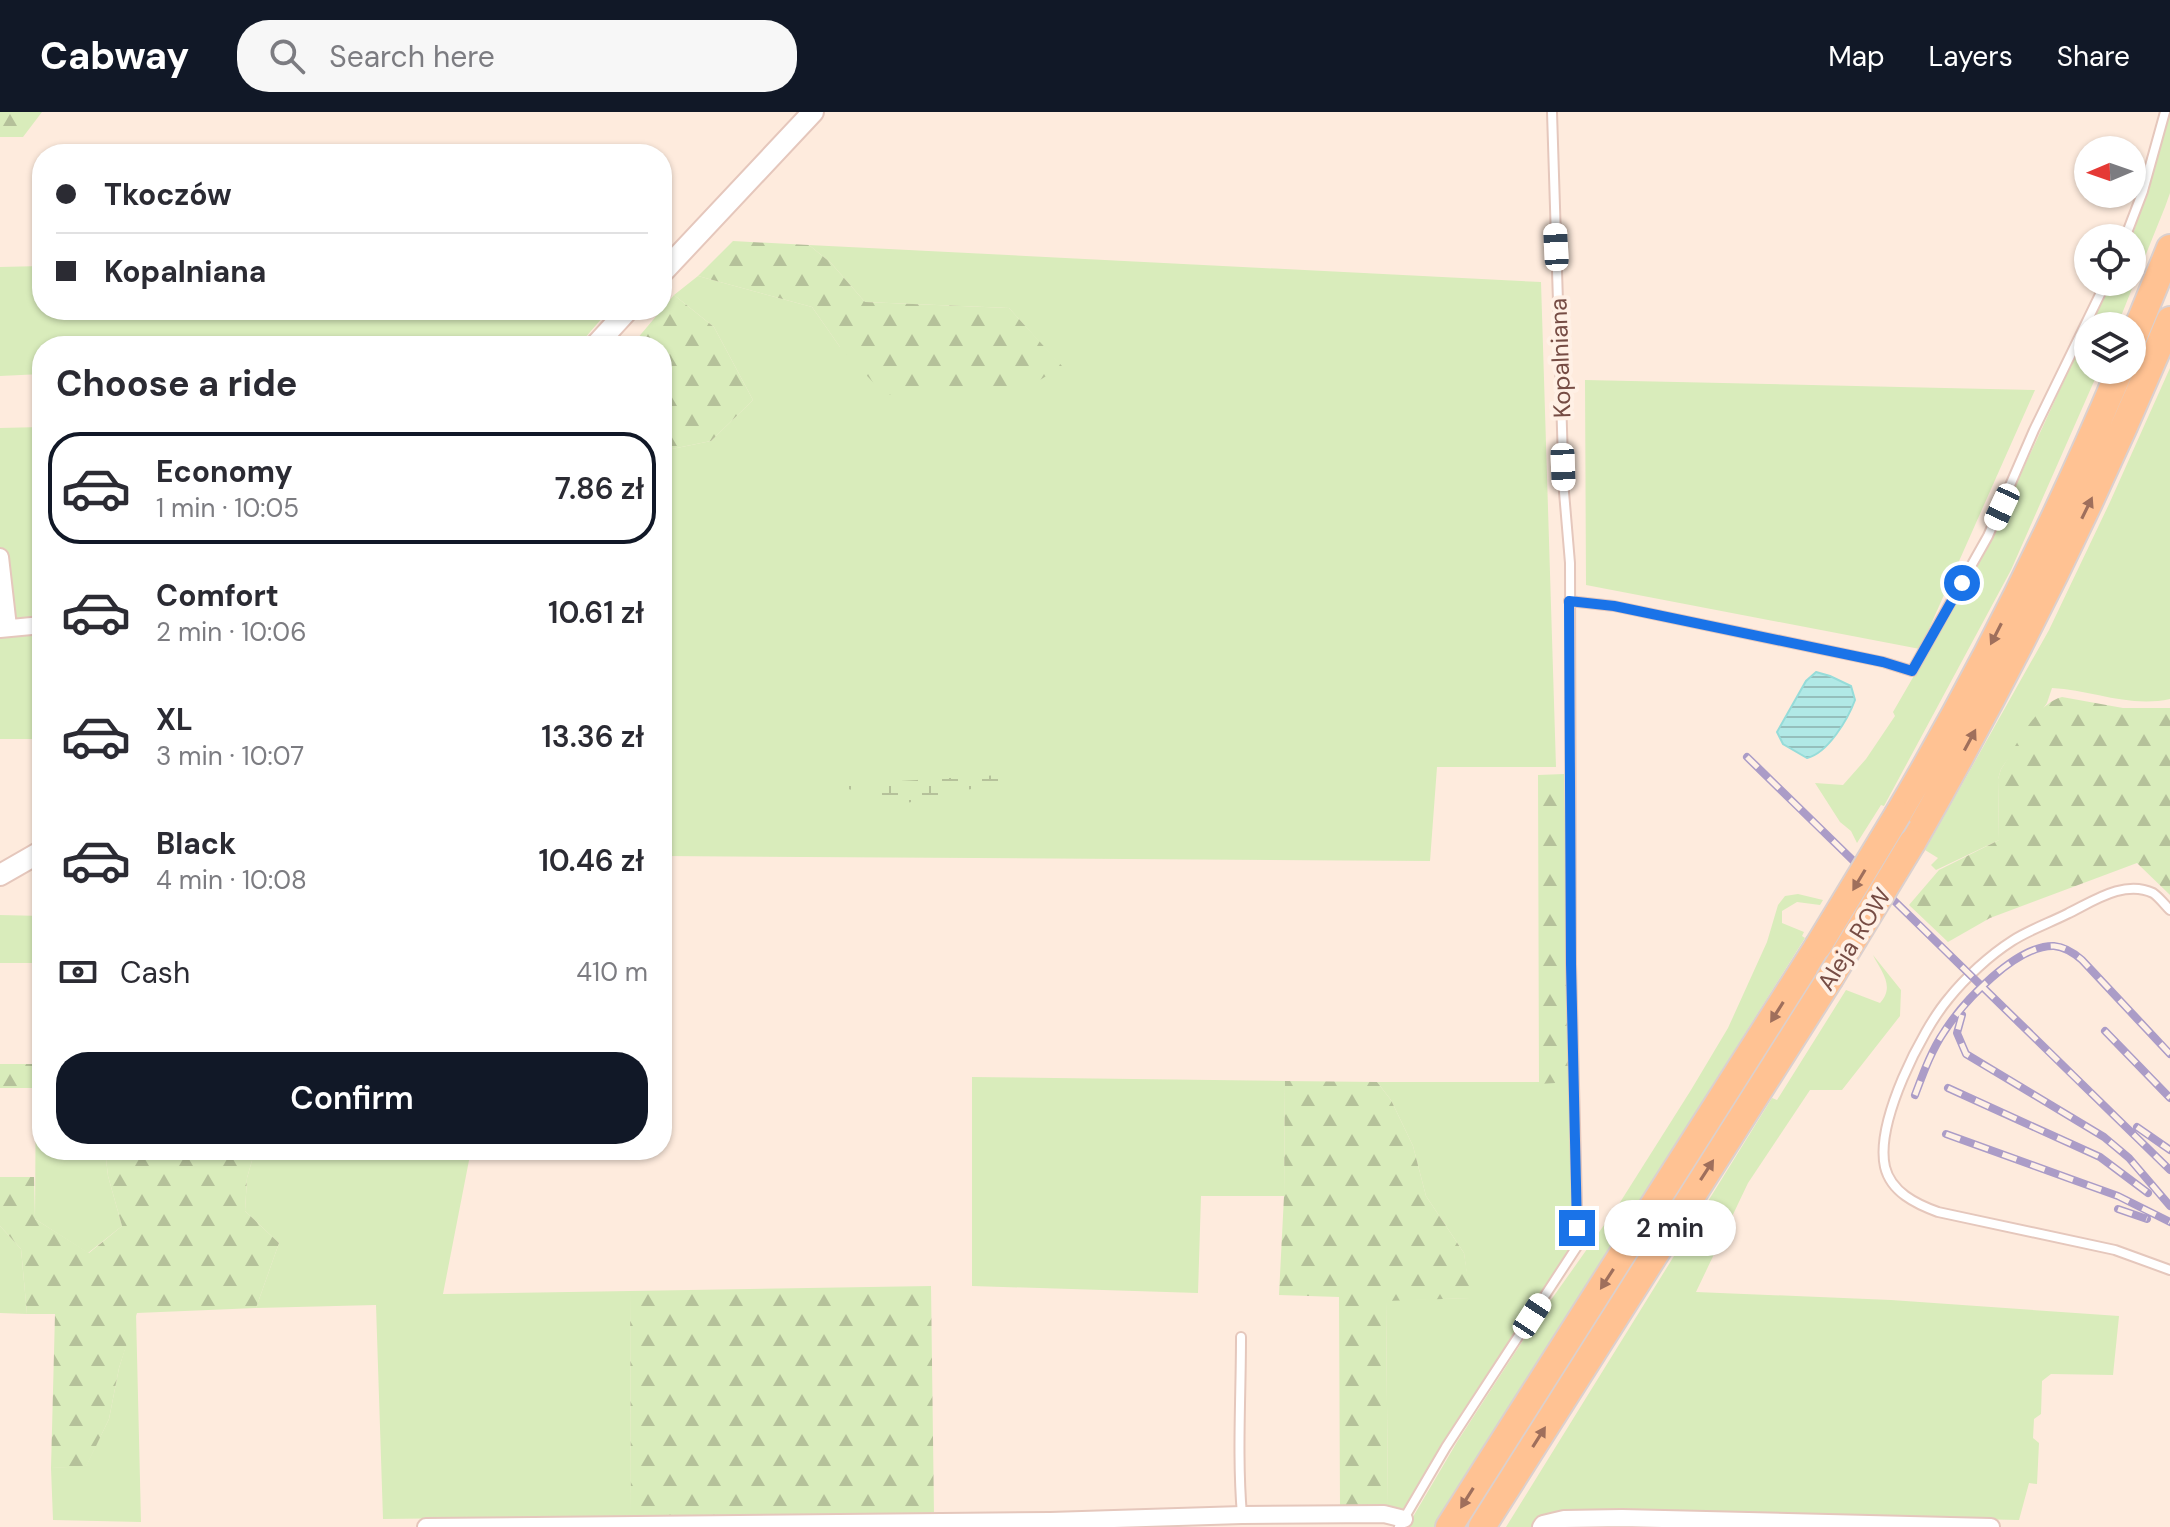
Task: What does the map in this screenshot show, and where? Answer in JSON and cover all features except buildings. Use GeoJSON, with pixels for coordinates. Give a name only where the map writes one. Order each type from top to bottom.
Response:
{"type":"FeatureCollection","features":[{"type":"Feature","properties":{"kind":"main road"},"geometry":{"type":"LineString","coordinates":[[2144,312],[2170,248]]}},
{"type":"Feature","properties":{"kind":"main road","name":"Aleja ROW"},"geometry":{"type":"LineString","coordinates":[[1482,1527],[1829,980],[1912,843],[1992,699],[2055,575],[2120,437],[2170,320]]}},
{"type":"Feature","properties":{"kind":"main road","name":"Aleja ROW"},"geometry":{"type":"LineString","coordinates":[[1449,1527],[1818,946],[1898,814],[2031,564],[2114,384]]}},
{"type":"Feature","properties":{"kind":"street"},"geometry":{"type":"LineString","coordinates":[[672,262],[813,112]]}},
{"type":"Feature","properties":{"kind":"street"},"geometry":{"type":"LineString","coordinates":[[604,336],[619,320]]}},
{"type":"Feature","properties":{"kind":"street"},"geometry":{"type":"LineString","coordinates":[[0,557],[4,628],[32,626]]}},
{"type":"Feature","properties":{"kind":"street"},"geometry":{"type":"LineString","coordinates":[[0,875],[32,857]]}},
{"type":"Feature","properties":{"kind":"street"},"geometry":{"type":"LineString","coordinates":[[426,1527],[1384,1514],[1402,1523]]}},
{"type":"Feature","properties":{"kind":"street"},"geometry":{"type":"LineString","coordinates":[[1541,1527],[1564,1519],[1622,1518],[1991,1527]]}},
{"type":"Feature","properties":{"kind":"lane","name":"Kopalniana"},"geometry":{"type":"LineString","coordinates":[[1402,1523],[1446,1447],[1578,1245],[1571,964],[1569,601],[1552,112]]}},
{"type":"Feature","properties":{"kind":"lane"},"geometry":{"type":"LineString","coordinates":[[2130,224],[2165,112]]}},
{"type":"Feature","properties":{"kind":"lane"},"geometry":{"type":"LineString","coordinates":[[1569,601],[1641,611],[1883,662],[1912,671],[1988,536],[2034,430],[2099,296]]}},
{"type":"Feature","properties":{"kind":"lane"},"geometry":{"type":"LineString","coordinates":[[2170,910],[2155,894],[2140,889],[2124,889],[2107,894],[2012,941],[1989,959],[1949,997],[1923,1035],[1897,1096],[1884,1144],[1885,1166],[1890,1180],[1920,1206],[2115,1250],[2170,1270]]}},
{"type":"Feature","properties":{"kind":"lane"},"geometry":{"type":"LineString","coordinates":[[1241,1337],[1239,1479],[1242,1515]]}},
{"type":"Feature","properties":{"kind":"green space"},"geometry":{"type":"Polygon","coordinates":[[[0,112],[42,112],[23,137],[0,137],[0,112]]]}},
{"type":"Feature","properties":{"kind":"green space"},"geometry":{"type":"Polygon","coordinates":[[[2170,112],[2170,193],[2146,254],[2146,224],[2136,224],[2141,208],[2146,208],[2146,192],[2170,112]]]}},
{"type":"Feature","properties":{"kind":"green space"},"geometry":{"type":"Polygon","coordinates":[[[733,241],[809,245],[831,263],[865,302],[1009,308],[1062,366],[1029,387],[885,395],[840,347],[812,307],[698,276],[733,241]]]}},
{"type":"Feature","properties":{"kind":"green space"},"geometry":{"type":"Polygon","coordinates":[[[809,245],[1541,282],[1556,767],[1437,767],[1430,861],[672,856],[672,449],[711,441],[753,400],[714,327],[674,295],[698,276],[812,307],[840,347],[1061,366],[1009,308],[865,302],[831,263],[809,245]]]}},
{"type":"Feature","properties":{"kind":"green space"},"geometry":{"type":"Polygon","coordinates":[[[32,266],[32,320],[600,320],[587,336],[32,336],[32,374],[0,376],[0,267],[32,266]]]}},
{"type":"Feature","properties":{"kind":"green space"},"geometry":{"type":"Polygon","coordinates":[[[674,295],[714,327],[753,400],[711,441],[672,449],[672,336],[639,336],[653,320],[672,320],[674,295]]]}},
{"type":"Feature","properties":{"kind":"green space"},"geometry":{"type":"Polygon","coordinates":[[[2104,296],[2129,296],[2123,312],[2096,312],[2104,296]]]}},
{"type":"Feature","properties":{"kind":"green space"},"geometry":{"type":"Polygon","coordinates":[[[2074,359],[2074,384],[2093,384],[2011,570],[1884,806],[1881,805],[1857,843],[1815,783],[1843,785],[1866,759],[1895,716],[1893,712],[1981,560],[2074,359]]]}},
{"type":"Feature","properties":{"kind":"green space"},"geometry":{"type":"Polygon","coordinates":[[[2170,368],[2170,699],[2125,700],[2052,688],[2047,703],[2001,769],[1998,779],[1999,840],[1936,870],[1931,865],[1938,858],[1925,850],[2049,630],[2170,368]]]}},
{"type":"Feature","properties":{"kind":"green space"},"geometry":{"type":"Polygon","coordinates":[[[1585,380],[2035,390],[1920,649],[1586,585],[1585,380]]]}},
{"type":"Feature","properties":{"kind":"green space"},"geometry":{"type":"Polygon","coordinates":[[[32,427],[32,739],[0,739],[0,428],[32,427]]]}},
{"type":"Feature","properties":{"kind":"green space"},"geometry":{"type":"Polygon","coordinates":[[[2062,697],[2123,708],[2170,708],[2170,895],[2137,863],[1990,918],[1948,942],[1909,905],[1939,870],[1999,840],[1998,779],[2001,769],[2035,717],[2062,697]]]}},
{"type":"Feature","properties":{"kind":"green space"},"geometry":{"type":"Polygon","coordinates":[[[1016,774],[999,783],[902,804],[834,785],[1016,774]]]}},
{"type":"Feature","properties":{"kind":"green space"},"geometry":{"type":"Polygon","coordinates":[[[1564,774],[1571,1082],[1539,1084],[1538,775],[1564,774]]]}},
{"type":"Feature","properties":{"kind":"green space"},"geometry":{"type":"Polygon","coordinates":[[[1798,894],[1823,900],[1820,905],[1797,902],[1782,911],[1782,923],[1804,932],[1802,936],[1805,938],[1435,1527],[1407,1527],[1457,1442],[1529,1331],[1619,1204],[1691,1090],[1728,1028],[1767,942],[1778,905],[1785,896],[1798,894]]]}},
{"type":"Feature","properties":{"kind":"green space"},"geometry":{"type":"Polygon","coordinates":[[[0,915],[32,916],[32,963],[0,963],[0,915]]]}},
{"type":"Feature","properties":{"kind":"green space"},"geometry":{"type":"Polygon","coordinates":[[[1873,955],[1901,990],[1900,1016],[1842,1090],[1810,1090],[1748,1183],[1696,1292],[1891,1300],[2119,1316],[2113,1375],[2051,1374],[2042,1381],[2041,1414],[2034,1419],[2033,1438],[2039,1443],[2037,1484],[2029,1483],[2019,1520],[1879,1517],[1889,1527],[1546,1527],[1554,1514],[1540,1515],[1533,1527],[1506,1527],[1772,1098],[1777,1100],[1846,990],[1880,1003],[1885,997],[1887,984],[1873,955]]]}},
{"type":"Feature","properties":{"kind":"green space"},"geometry":{"type":"Polygon","coordinates":[[[0,1064],[32,1064],[32,1088],[0,1088],[0,1064]]]}},
{"type":"Feature","properties":{"kind":"green space"},"geometry":{"type":"Polygon","coordinates":[[[972,1077],[1285,1081],[1284,1196],[1201,1196],[1198,1293],[972,1286],[972,1077]]]}},
{"type":"Feature","properties":{"kind":"green space"},"geometry":{"type":"Polygon","coordinates":[[[1285,1081],[1377,1082],[1391,1100],[1413,1146],[1426,1196],[1464,1253],[1471,1298],[1386,1301],[1388,1507],[1340,1507],[1339,1297],[1279,1295],[1285,1081]]]}},
{"type":"Feature","properties":{"kind":"green space"},"geometry":{"type":"Polygon","coordinates":[[[1377,1082],[1571,1082],[1572,1244],[1403,1509],[1388,1507],[1386,1300],[1470,1298],[1464,1253],[1426,1196],[1413,1146],[1391,1100],[1377,1082]]]}},
{"type":"Feature","properties":{"kind":"green space"},"geometry":{"type":"Polygon","coordinates":[[[35,1160],[106,1160],[122,1226],[88,1253],[35,1219],[35,1160]]]}},
{"type":"Feature","properties":{"kind":"green space"},"geometry":{"type":"Polygon","coordinates":[[[106,1160],[252,1160],[247,1178],[245,1211],[279,1243],[256,1308],[137,1313],[119,1368],[109,1419],[86,1467],[51,1468],[55,1314],[27,1314],[21,1249],[0,1226],[0,1177],[34,1177],[35,1219],[89,1253],[122,1226],[106,1160]]]}},
{"type":"Feature","properties":{"kind":"green space"},"geometry":{"type":"Polygon","coordinates":[[[252,1160],[469,1160],[443,1294],[630,1291],[631,1516],[383,1519],[376,1305],[256,1308],[279,1243],[245,1211],[247,1178],[252,1160]]]}},
{"type":"Feature","properties":{"kind":"green space"},"geometry":{"type":"Polygon","coordinates":[[[1693,1165],[1698,1167],[1471,1527],[1465,1527],[1693,1165]]]}},
{"type":"Feature","properties":{"kind":"green space"},"geometry":{"type":"Polygon","coordinates":[[[0,1226],[21,1249],[27,1314],[0,1313],[0,1226]]]}},
{"type":"Feature","properties":{"kind":"green space"},"geometry":{"type":"Polygon","coordinates":[[[931,1286],[934,1514],[631,1516],[630,1291],[931,1286]]]}},
{"type":"Feature","properties":{"kind":"green space"},"geometry":{"type":"Polygon","coordinates":[[[136,1313],[141,1522],[53,1520],[51,1468],[86,1466],[109,1419],[119,1368],[136,1313]]]}},
{"type":"Feature","properties":{"kind":"water"},"geometry":{"type":"Polygon","coordinates":[[[1816,672],[1851,686],[1855,700],[1830,742],[1807,758],[1783,744],[1777,732],[1806,681],[1816,672]]]}},
{"type":"Feature","properties":{"kind":"railway"},"geometry":{"type":"LineString","coordinates":[[1747,757],[2170,1170]]}},
{"type":"Feature","properties":{"kind":"railway"},"geometry":{"type":"LineString","coordinates":[[1915,1095],[1935,1047],[1964,1006],[1992,977],[2023,955],[2039,948],[2054,946],[2079,957],[2170,1054]]}},
{"type":"Feature","properties":{"kind":"railway"},"geometry":{"type":"LineString","coordinates":[[1962,1015],[1957,1033],[1966,1054],[2104,1137],[2129,1158],[2170,1206]]}},
{"type":"Feature","properties":{"kind":"railway"},"geometry":{"type":"LineString","coordinates":[[2105,1031],[2170,1098]]}},
{"type":"Feature","properties":{"kind":"railway"},"geometry":{"type":"LineString","coordinates":[[1948,1088],[2100,1157],[2148,1193]]}},
{"type":"Feature","properties":{"kind":"railway"},"geometry":{"type":"LineString","coordinates":[[2137,1127],[2170,1150]]}},
{"type":"Feature","properties":{"kind":"railway"},"geometry":{"type":"LineString","coordinates":[[1946,1134],[2118,1196],[2170,1222]]}},
{"type":"Feature","properties":{"kind":"railway"},"geometry":{"type":"LineString","coordinates":[[2118,1209],[2147,1219]]}},
{"type":"Feature","properties":{"kind":"route"},"geometry":{"type":"LineString","coordinates":[[1577,1228],[1571,964],[1569,601],[1655,614],[1883,662],[1912,671],[1962,583]]}}]}
